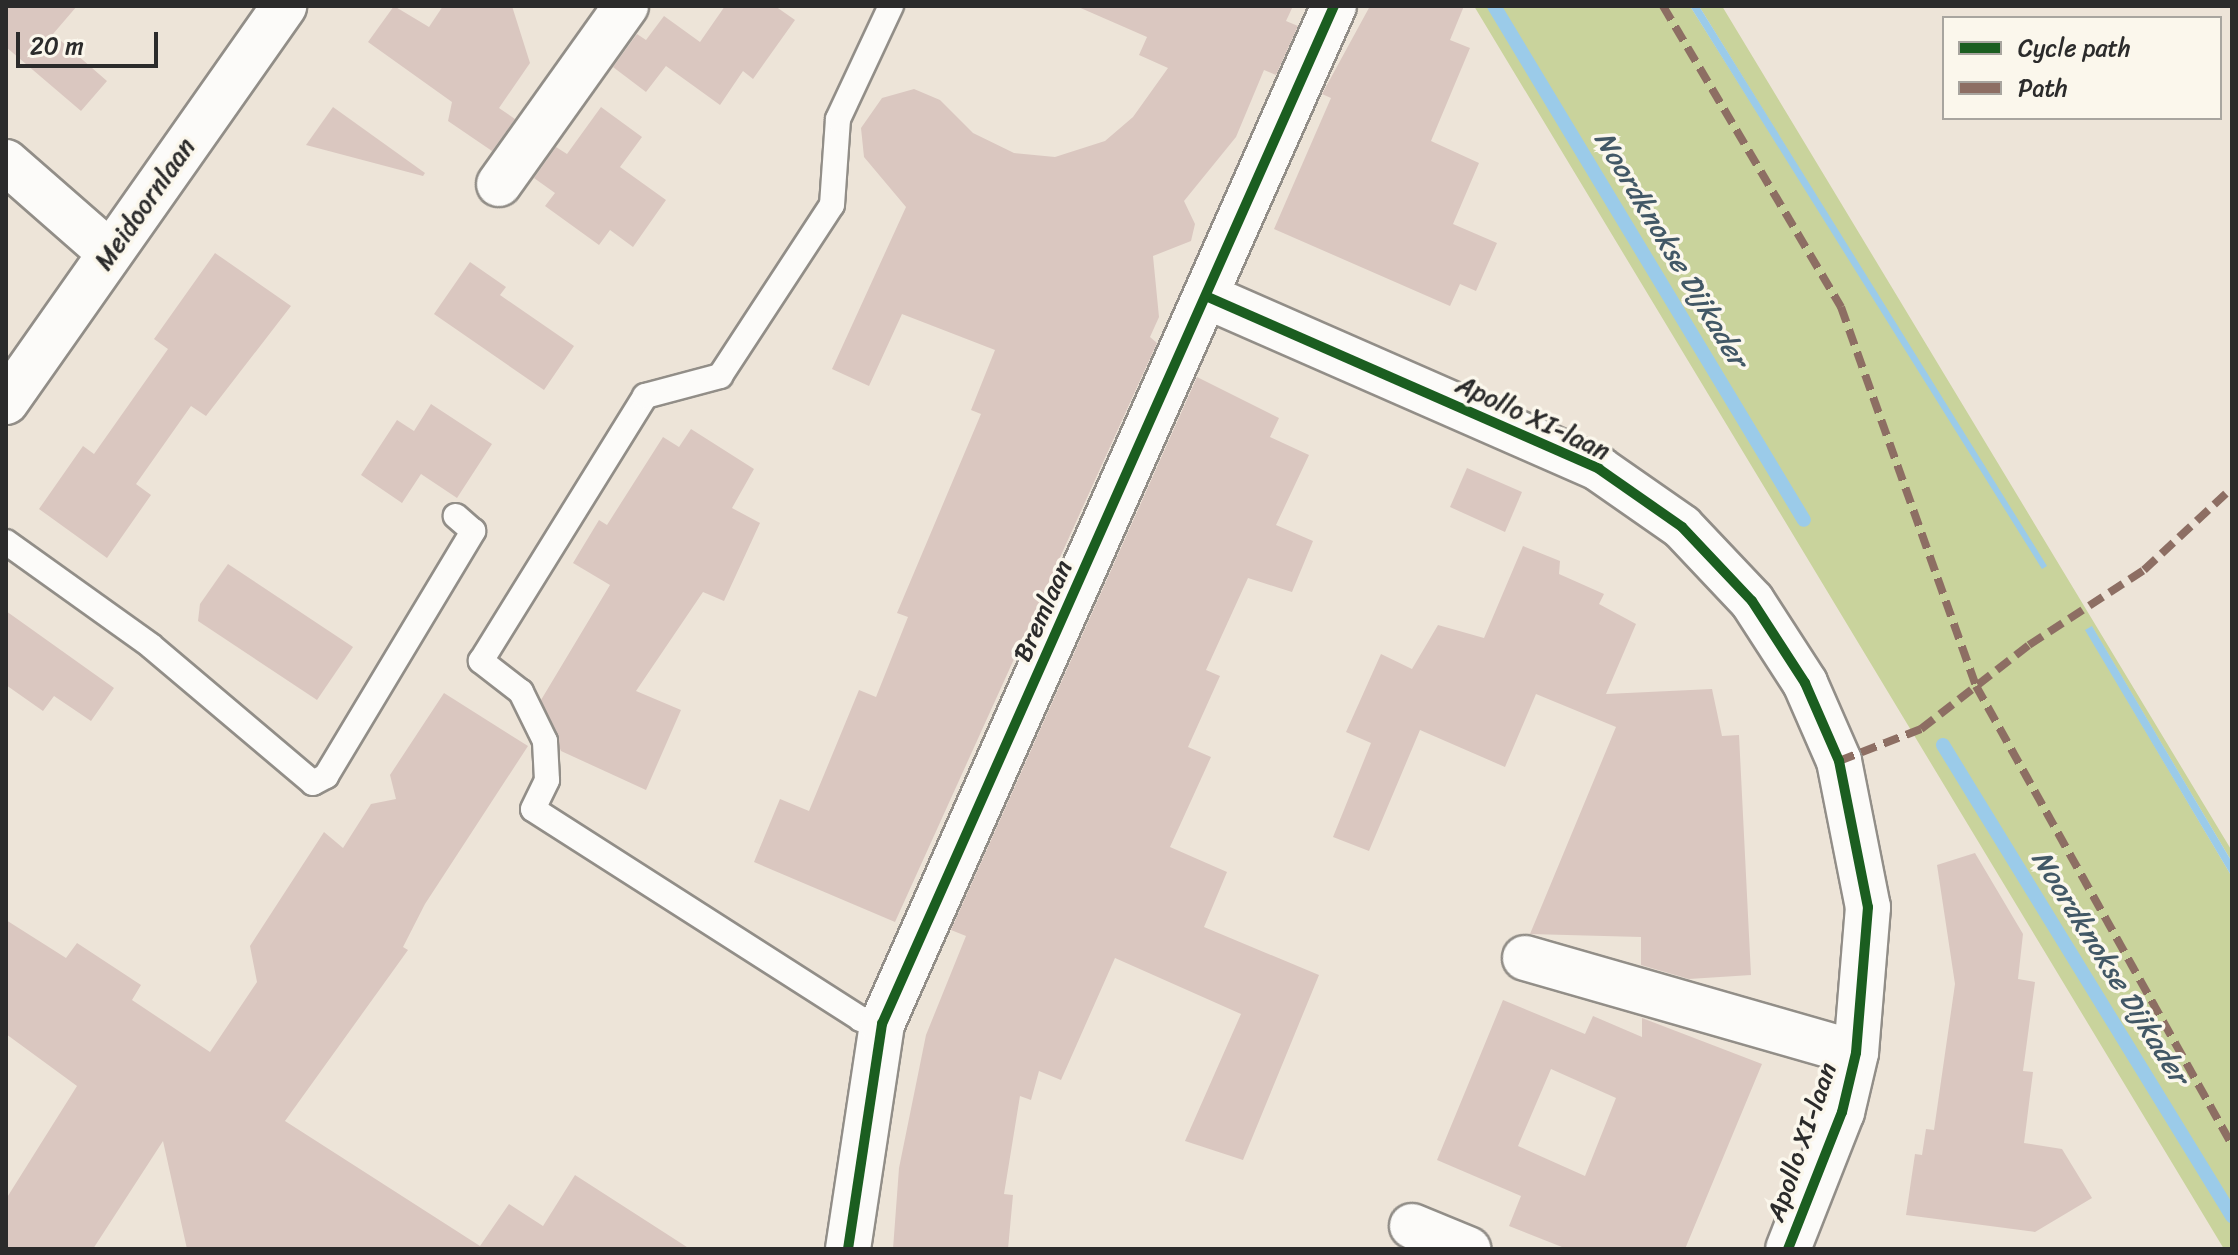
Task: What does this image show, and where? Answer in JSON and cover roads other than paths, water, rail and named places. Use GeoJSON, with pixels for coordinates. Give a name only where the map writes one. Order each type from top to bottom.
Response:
{"type":"FeatureCollection","features":[{"type":"Feature","properties":{"kind":"street","name":"Meidoornlaan"},"geometry":{"type":"LineString","coordinates":[[6,402],[284,6]]}},
{"type":"Feature","properties":{"kind":"street"},"geometry":{"type":"LineString","coordinates":[[499,184],[626,6]]}},
{"type":"Feature","properties":{"kind":"street","name":"Bremlaan"},"geometry":{"type":"LineString","coordinates":[[848,1249],[882,1024],[1208,297],[1334,6]]}},
{"type":"Feature","properties":{"kind":"street"},"geometry":{"type":"LineString","coordinates":[[6,162],[110,253]]}},
{"type":"Feature","properties":{"kind":"street","name":"Apollo XI-laan"},"geometry":{"type":"LineString","coordinates":[[1208,297],[1599,469],[1682,527],[1752,601],[1805,683],[1839,761],[1859,834],[1868,907],[1856,1053],[1842,1112],[1788,1249]]}},
{"type":"Feature","properties":{"kind":"street","name":"Apollo XI-laan"},"geometry":{"type":"LineString","coordinates":[[1525,958],[1856,1053]]}},
{"type":"Feature","properties":{"kind":"street"},"geometry":{"type":"LineString","coordinates":[[1412,1226],[1468,1249]]}},
{"type":"Feature","properties":{"kind":"lane"},"geometry":{"type":"LineString","coordinates":[[882,1024],[861,1019],[533,809],[547,780],[545,741],[521,692],[481,661],[645,396],[720,376],[832,205],[838,119],[891,6]]}},
{"type":"Feature","properties":{"kind":"lane"},"geometry":{"type":"LineString","coordinates":[[6,542],[151,646],[313,783],[326,776],[473,531],[456,516]]}},
{"type":"Feature","properties":{"kind":"water"},"geometry":{"type":"Polygon","coordinates":[[[1690,6],[1699,6],[2047,566],[2042,569],[1690,6]]]}},
{"type":"Feature","properties":{"kind":"water"},"geometry":{"type":"Polygon","coordinates":[[[2092,626],[2232,862],[2232,877],[2085,630],[2092,626]]]}},
{"type":"Feature","properties":{"kind":"waterway","name":"Noordknokse Dijkader"},"geometry":{"type":"LineString","coordinates":[[1494,6],[1804,520]]}},
{"type":"Feature","properties":{"kind":"waterway","name":"Noordknokse Dijkader"},"geometry":{"type":"LineString","coordinates":[[1943,745],[2232,1216]]}}]}
